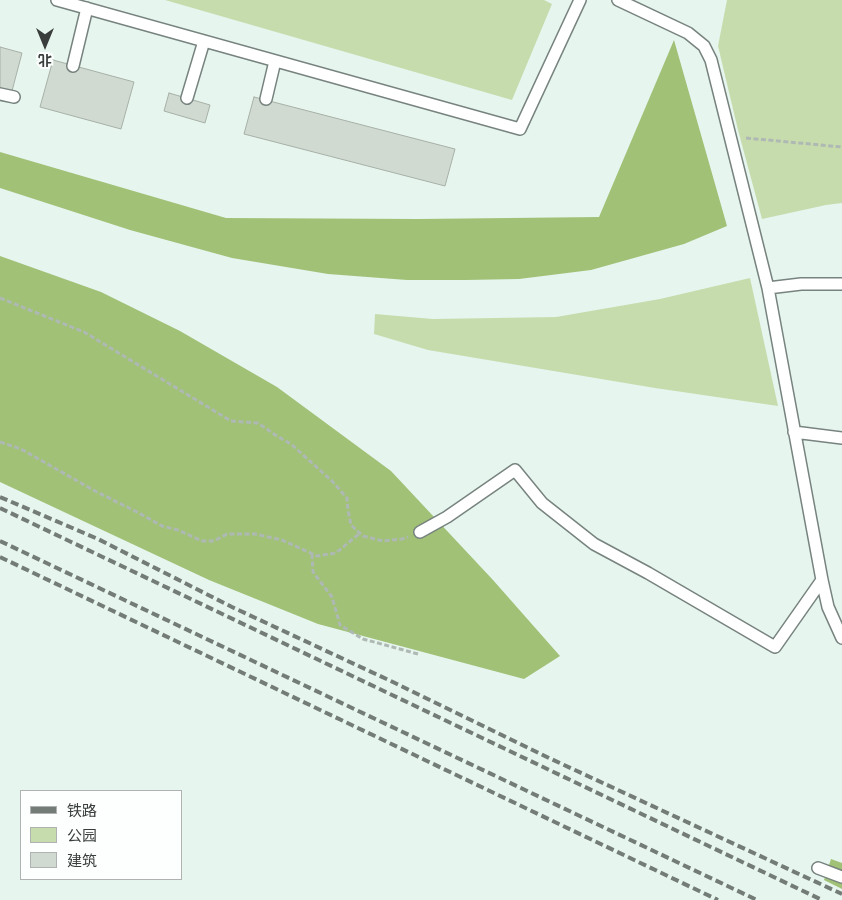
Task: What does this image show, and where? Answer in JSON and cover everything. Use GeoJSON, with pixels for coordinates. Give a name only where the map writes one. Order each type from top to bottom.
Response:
{"type":"FeatureCollection","features":[{"type":"Feature","properties":{"kind":"lane"},"geometry":{"type":"LineString","coordinates":[[57,0],[520,129],[580,0]]}},
{"type":"Feature","properties":{"kind":"lane"},"geometry":{"type":"LineString","coordinates":[[618,0],[688,33],[704,46],[711,60],[768,288],[828,607],[842,638]]}},
{"type":"Feature","properties":{"kind":"lane"},"geometry":{"type":"LineString","coordinates":[[73,66],[87,8]]}},
{"type":"Feature","properties":{"kind":"lane"},"geometry":{"type":"LineString","coordinates":[[187,98],[204,41]]}},
{"type":"Feature","properties":{"kind":"lane"},"geometry":{"type":"LineString","coordinates":[[266,99],[276,61]]}},
{"type":"Feature","properties":{"kind":"lane"},"geometry":{"type":"LineString","coordinates":[[0,94],[14,97]]}},
{"type":"Feature","properties":{"kind":"lane"},"geometry":{"type":"LineString","coordinates":[[768,288],[801,284],[842,284]]}},
{"type":"Feature","properties":{"kind":"lane"},"geometry":{"type":"LineString","coordinates":[[794,432],[842,438]]}},
{"type":"Feature","properties":{"kind":"lane"},"geometry":{"type":"LineString","coordinates":[[420,532],[447,517],[515,470],[542,503],[594,544],[648,572],[775,647],[822,580]]}},
{"type":"Feature","properties":{"kind":"lane"},"geometry":{"type":"LineString","coordinates":[[818,868],[842,878]]}},
{"type":"Feature","properties":{"kind":"path"},"geometry":{"type":"LineString","coordinates":[[730,136],[842,147]]}},
{"type":"Feature","properties":{"kind":"path"},"geometry":{"type":"LineString","coordinates":[[0,298],[84,332],[231,422],[258,423],[291,444],[332,481],[347,498],[351,525],[363,536],[383,541],[402,539],[420,532]]}},
{"type":"Feature","properties":{"kind":"path"},"geometry":{"type":"LineString","coordinates":[[0,442],[21,449],[162,526],[178,530],[202,540],[214,540],[227,534],[255,534],[282,540],[317,556],[336,553],[360,533]]}},
{"type":"Feature","properties":{"kind":"path"},"geometry":{"type":"LineString","coordinates":[[312,553],[313,572],[332,597],[340,625],[362,639],[418,654]]}},
{"type":"Feature","properties":{"kind":"green space"},"geometry":{"type":"Polygon","coordinates":[[[165,0],[544,0],[552,4],[512,100],[165,0]]]}},
{"type":"Feature","properties":{"kind":"green space"},"geometry":{"type":"Polygon","coordinates":[[[727,0],[842,0],[842,203],[762,219],[718,46],[727,0]]]}},
{"type":"Feature","properties":{"kind":"green space"},"geometry":{"type":"Polygon","coordinates":[[[674,40],[727,226],[684,244],[591,270],[519,279],[466,280],[407,280],[328,274],[232,258],[130,230],[0,188],[0,152],[226,218],[418,219],[599,217],[674,40]]]}},
{"type":"Feature","properties":{"kind":"green space"},"geometry":{"type":"Polygon","coordinates":[[[0,256],[101,292],[180,331],[277,387],[391,471],[493,580],[560,656],[524,679],[318,624],[209,580],[0,482],[0,256]]]}},
{"type":"Feature","properties":{"kind":"green space"},"geometry":{"type":"Polygon","coordinates":[[[750,278],[778,406],[655,388],[428,350],[374,334],[375,314],[433,319],[556,317],[660,299],[750,278]]]}},
{"type":"Feature","properties":{"kind":"green space"},"geometry":{"type":"Polygon","coordinates":[[[831,859],[842,863],[842,889],[824,880],[831,859]]]}},
{"type":"Feature","properties":{"kind":"building"},"geometry":{"type":"Polygon","coordinates":[[[0,47],[22,53],[12,91],[0,88],[0,47]]]}},
{"type":"Feature","properties":{"kind":"building"},"geometry":{"type":"Polygon","coordinates":[[[53,60],[134,82],[121,129],[40,107],[53,60]]]}},
{"type":"Feature","properties":{"kind":"building"},"geometry":{"type":"Polygon","coordinates":[[[169,93],[210,105],[205,123],[164,111],[169,93]]]}},
{"type":"Feature","properties":{"kind":"building"},"geometry":{"type":"Polygon","coordinates":[[[254,97],[455,149],[445,186],[244,134],[254,97]]]}},
{"type":"Feature","properties":{"kind":"railway"},"geometry":{"type":"LineString","coordinates":[[0,497],[98,539],[232,607],[549,758],[842,894]]}},
{"type":"Feature","properties":{"kind":"railway"},"geometry":{"type":"LineString","coordinates":[[0,508],[822,900]]}},
{"type":"Feature","properties":{"kind":"railway"},"geometry":{"type":"LineString","coordinates":[[0,541],[757,900]]}},
{"type":"Feature","properties":{"kind":"railway"},"geometry":{"type":"LineString","coordinates":[[0,557],[718,900]]}}]}
